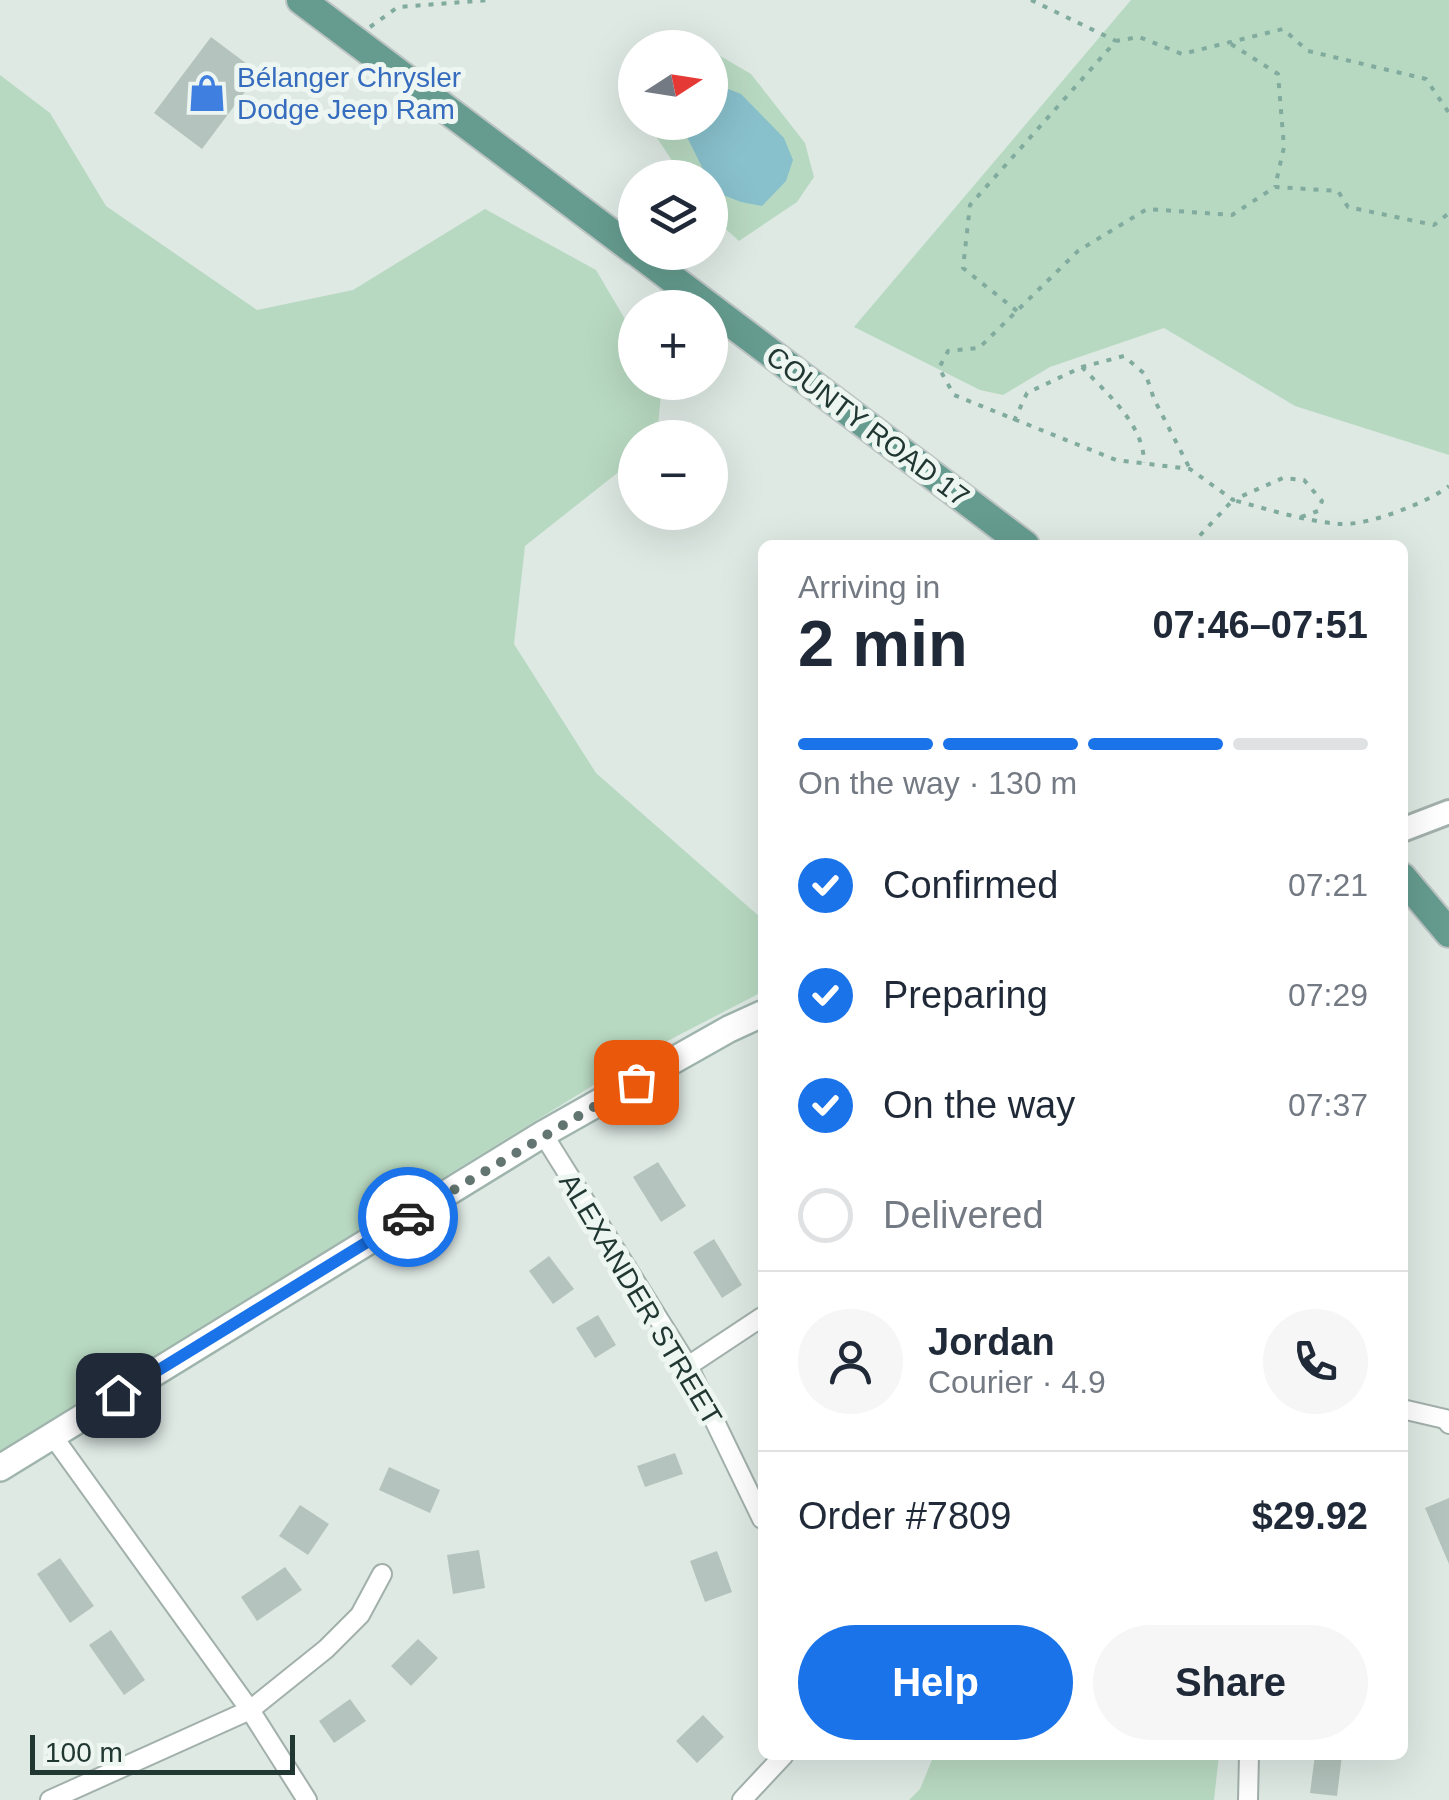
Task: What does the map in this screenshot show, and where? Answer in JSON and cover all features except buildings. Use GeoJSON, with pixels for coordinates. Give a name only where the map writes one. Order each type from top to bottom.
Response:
{"type":"FeatureCollection","features":[{"type":"Feature","properties":{"kind":"main road","name":"COUNTY ROAD 17"},"geometry":{"type":"LineString","coordinates":[[301,0],[618,238]]}},
{"type":"Feature","properties":{"kind":"main road","name":"COUNTY ROAD 17"},"geometry":{"type":"LineString","coordinates":[[660,270],[1019,540]]}},
{"type":"Feature","properties":{"kind":"main road"},"geometry":{"type":"LineString","coordinates":[[1408,883],[1449,932]]}},
{"type":"Feature","properties":{"kind":"main road"},"geometry":{"type":"LineString","coordinates":[[0,1468],[543,1134],[758,1016]]}},
{"type":"Feature","properties":{"kind":"street"},"geometry":{"type":"LineString","coordinates":[[1408,828],[1449,812]]}},
{"type":"Feature","properties":{"kind":"street","name":"ALEXANDER STREET"},"geometry":{"type":"LineString","coordinates":[[543,1134],[688,1366],[758,1511]]}},
{"type":"Feature","properties":{"kind":"street"},"geometry":{"type":"LineString","coordinates":[[688,1366],[758,1320]]}},
{"type":"Feature","properties":{"kind":"street"},"geometry":{"type":"LineString","coordinates":[[1408,1410],[1445,1419],[1449,1424]]}},
{"type":"Feature","properties":{"kind":"street"},"geometry":{"type":"LineString","coordinates":[[52,1435],[250,1710],[307,1800]]}},
{"type":"Feature","properties":{"kind":"street"},"geometry":{"type":"LineString","coordinates":[[50,1800],[250,1710],[326,1649],[360,1615],[382,1574]]}},
{"type":"Feature","properties":{"kind":"street"},"geometry":{"type":"LineString","coordinates":[[742,1800],[779,1760]]}},
{"type":"Feature","properties":{"kind":"street"},"geometry":{"type":"LineString","coordinates":[[1248,1800],[1250,1760]]}},
{"type":"Feature","properties":{"kind":"path"},"geometry":{"type":"LineString","coordinates":[[354,38],[398,7],[489,0]]}},
{"type":"Feature","properties":{"kind":"path"},"geometry":{"type":"LineString","coordinates":[[1031,0],[1116,41],[1138,37],[1182,54],[1283,29],[1308,51],[1426,80],[1449,114]]}},
{"type":"Feature","properties":{"kind":"path"},"geometry":{"type":"LineString","coordinates":[[1018,311],[963,268],[970,205],[1116,41]]}},
{"type":"Feature","properties":{"kind":"path"},"geometry":{"type":"LineString","coordinates":[[1231,44],[1278,74],[1284,147],[1276,187]]}},
{"type":"Feature","properties":{"kind":"path"},"geometry":{"type":"LineString","coordinates":[[1190,469],[1116,460],[1014,421],[954,394],[939,368],[948,351],[979,348],[1078,251],[1146,209],[1232,215],[1276,187],[1338,191],[1348,208],[1434,225],[1449,212]]}},
{"type":"Feature","properties":{"kind":"path"},"geometry":{"type":"LineString","coordinates":[[1014,421],[1027,393],[1082,367],[1124,356],[1146,375],[1190,469],[1233,500],[1344,525],[1394,512],[1449,486]]}},
{"type":"Feature","properties":{"kind":"path"},"geometry":{"type":"LineString","coordinates":[[1082,367],[1123,412],[1144,444],[1144,463]]}},
{"type":"Feature","properties":{"kind":"path"},"geometry":{"type":"LineString","coordinates":[[1196,540],[1233,500],[1283,478],[1304,480],[1322,502],[1318,512],[1301,517]]}},
{"type":"Feature","properties":{"kind":"green space"},"geometry":{"type":"Polygon","coordinates":[[[1131,0],[1449,0],[1449,455],[1295,406],[1164,328],[1050,367],[1003,395],[980,390],[854,327],[1131,0]]]}},
{"type":"Feature","properties":{"kind":"green space"},"geometry":{"type":"Polygon","coordinates":[[[728,61],[751,74],[805,143],[814,177],[797,202],[739,241],[728,231],[728,160],[672,160],[658,140],[728,140],[728,61]]]}},
{"type":"Feature","properties":{"kind":"green space"},"geometry":{"type":"Polygon","coordinates":[[[0,75],[50,113],[106,206],[257,310],[353,290],[485,209],[596,270],[618,307],[618,400],[660,400],[659,420],[618,420],[618,472],[525,546],[514,644],[596,773],[758,915],[758,994],[652,1049],[0,1451],[0,75]]]}},
{"type":"Feature","properties":{"kind":"green space"},"geometry":{"type":"Polygon","coordinates":[[[932,1760],[1218,1760],[1214,1800],[909,1800],[920,1789],[932,1760]]]}},
{"type":"Feature","properties":{"kind":"water"},"geometry":{"type":"Polygon","coordinates":[[[728,89],[741,94],[784,138],[793,160],[786,181],[762,206],[728,197],[728,160],[698,160],[688,140],[728,140],[728,89]]]}},
{"type":"Feature","properties":{"kind":"way so far"},"geometry":{"type":"LineString","coordinates":[[408,1217],[636,1082]]}},
{"type":"Feature","properties":{"kind":"place","name":"Bélanger Chrysler Dodge Jeep Ram"},"geometry":{"type":"Point","coordinates":[207,93]}},
{"type":"Feature","properties":{"kind":"route"},"geometry":{"type":"LineString","coordinates":[[118,1395],[408,1217]]}}]}
